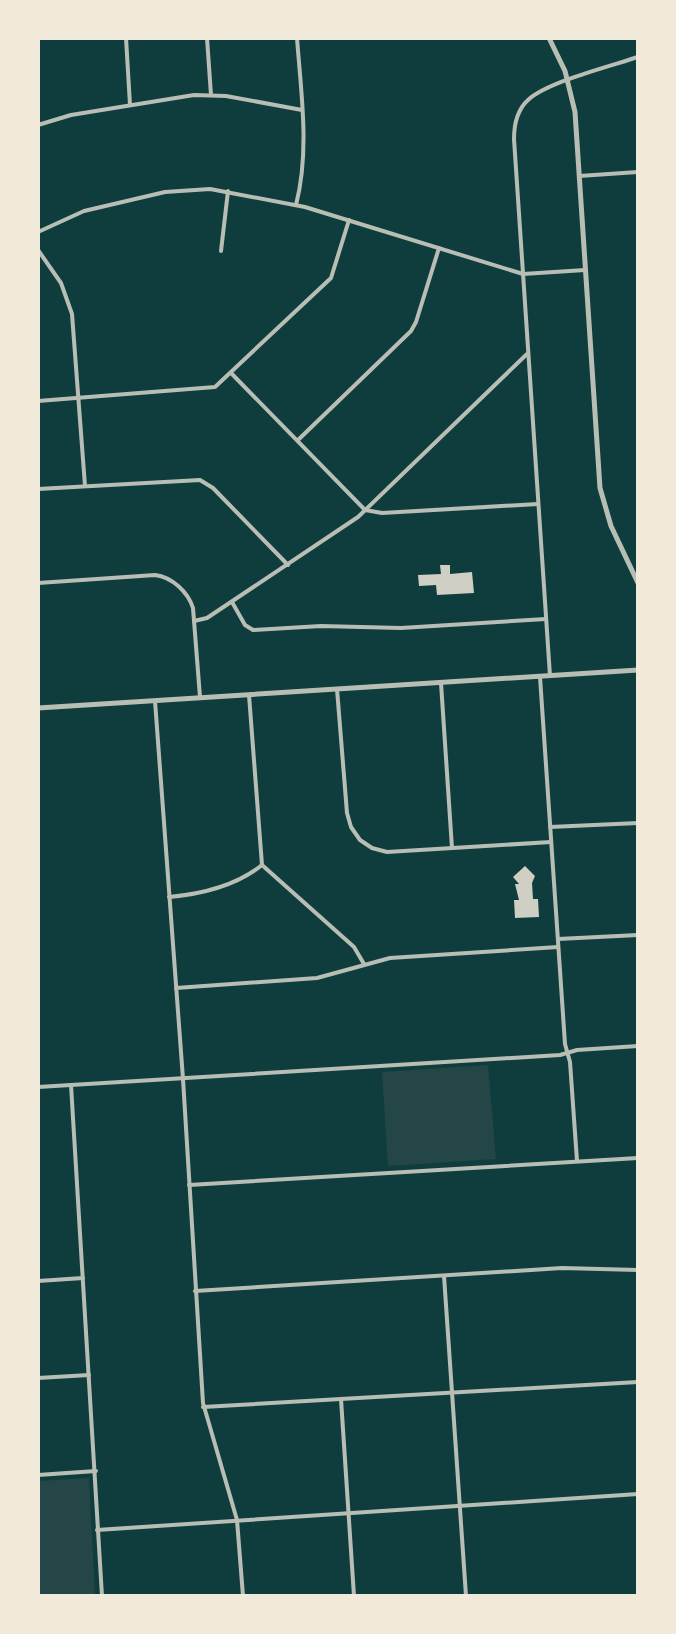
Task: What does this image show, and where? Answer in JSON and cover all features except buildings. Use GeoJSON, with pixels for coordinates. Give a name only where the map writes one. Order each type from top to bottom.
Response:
{"type":"FeatureCollection","features":[{"type":"Feature","properties":{"kind":"street"},"geometry":{"type":"LineString","coordinates":[[126,38],[130,105]]}},
{"type":"Feature","properties":{"kind":"street"},"geometry":{"type":"LineString","coordinates":[[207,38],[211,95]]}},
{"type":"Feature","properties":{"kind":"street"},"geometry":{"type":"LineString","coordinates":[[296,205],[304,173],[297,38]]}},
{"type":"Feature","properties":{"kind":"street"},"geometry":{"type":"LineString","coordinates":[[549,38],[569,81],[575,112],[600,488],[611,526],[638,583]]}},
{"type":"Feature","properties":{"kind":"street"},"geometry":{"type":"LineString","coordinates":[[550,676],[515,123],[521,107],[534,95],[638,57]]}},
{"type":"Feature","properties":{"kind":"street"},"geometry":{"type":"LineString","coordinates":[[38,125],[62,117],[185,96],[211,95],[302,110]]}},
{"type":"Feature","properties":{"kind":"street"},"geometry":{"type":"LineString","coordinates":[[579,176],[638,172]]}},
{"type":"Feature","properties":{"kind":"street"},"geometry":{"type":"LineString","coordinates":[[38,232],[76,214],[156,193],[192,188],[228,191],[296,205],[523,274],[585,270]]}},
{"type":"Feature","properties":{"kind":"street"},"geometry":{"type":"LineString","coordinates":[[221,251],[228,191]]}},
{"type":"Feature","properties":{"kind":"street"},"geometry":{"type":"LineString","coordinates":[[38,401],[209,389],[220,384],[331,278],[350,220]]}},
{"type":"Feature","properties":{"kind":"street"},"geometry":{"type":"LineString","coordinates":[[298,440],[411,331],[439,247]]}},
{"type":"Feature","properties":{"kind":"street"},"geometry":{"type":"LineString","coordinates":[[38,250],[61,283],[75,333],[85,486]]}},
{"type":"Feature","properties":{"kind":"street"},"geometry":{"type":"LineString","coordinates":[[194,621],[207,618],[232,602],[365,510],[528,353]]}},
{"type":"Feature","properties":{"kind":"street"},"geometry":{"type":"LineString","coordinates":[[232,374],[365,510],[382,513],[538,504]]}},
{"type":"Feature","properties":{"kind":"street"},"geometry":{"type":"LineString","coordinates":[[38,489],[189,479],[204,481],[288,565]]}},
{"type":"Feature","properties":{"kind":"street"},"geometry":{"type":"LineString","coordinates":[[38,583],[150,575],[165,577],[189,598],[194,621],[200,697]]}},
{"type":"Feature","properties":{"kind":"street"},"geometry":{"type":"LineString","coordinates":[[232,602],[250,629],[315,626],[394,628],[546,619]]}},
{"type":"Feature","properties":{"kind":"street"},"geometry":{"type":"LineString","coordinates":[[38,708],[638,670]]}},
{"type":"Feature","properties":{"kind":"street"},"geometry":{"type":"LineString","coordinates":[[540,677],[565,1044],[577,1161]]}},
{"type":"Feature","properties":{"kind":"street"},"geometry":{"type":"LineString","coordinates":[[441,683],[452,848]]}},
{"type":"Feature","properties":{"kind":"street"},"geometry":{"type":"LineString","coordinates":[[337,689],[347,813],[351,827],[366,845],[387,852],[551,842]]}},
{"type":"Feature","properties":{"kind":"street"},"geometry":{"type":"LineString","coordinates":[[249,694],[262,865],[354,947],[364,964]]}},
{"type":"Feature","properties":{"kind":"street"},"geometry":{"type":"LineString","coordinates":[[155,700],[203,1407],[237,1520],[243,1596]]}},
{"type":"Feature","properties":{"kind":"street"},"geometry":{"type":"LineString","coordinates":[[550,827],[638,823]]}},
{"type":"Feature","properties":{"kind":"street"},"geometry":{"type":"LineString","coordinates":[[169,897],[221,887],[262,865]]}},
{"type":"Feature","properties":{"kind":"street"},"geometry":{"type":"LineString","coordinates":[[558,939],[638,935]]}},
{"type":"Feature","properties":{"kind":"street"},"geometry":{"type":"LineString","coordinates":[[176,988],[317,978],[390,958],[558,947]]}},
{"type":"Feature","properties":{"kind":"street"},"geometry":{"type":"LineString","coordinates":[[38,1087],[568,1054],[577,1050],[638,1046]]}},
{"type":"Feature","properties":{"kind":"street"},"geometry":{"type":"LineString","coordinates":[[71,1085],[102,1596]]}},
{"type":"Feature","properties":{"kind":"street"},"geometry":{"type":"LineString","coordinates":[[189,1185],[638,1158]]}},
{"type":"Feature","properties":{"kind":"street"},"geometry":{"type":"LineString","coordinates":[[195,1291],[562,1268],[638,1270]]}},
{"type":"Feature","properties":{"kind":"street"},"geometry":{"type":"LineString","coordinates":[[444,1276],[466,1596]]}},
{"type":"Feature","properties":{"kind":"street"},"geometry":{"type":"LineString","coordinates":[[38,1281],[83,1278]]}},
{"type":"Feature","properties":{"kind":"street"},"geometry":{"type":"LineString","coordinates":[[38,1378],[89,1375]]}},
{"type":"Feature","properties":{"kind":"street"},"geometry":{"type":"LineString","coordinates":[[203,1407],[638,1382]]}},
{"type":"Feature","properties":{"kind":"street"},"geometry":{"type":"LineString","coordinates":[[341,1399],[354,1596]]}},
{"type":"Feature","properties":{"kind":"street"},"geometry":{"type":"LineString","coordinates":[[38,1475],[96,1471]]}},
{"type":"Feature","properties":{"kind":"street"},"geometry":{"type":"LineString","coordinates":[[97,1530],[638,1494]]}},
{"type":"Feature","properties":{"kind":"shaded area"},"geometry":{"type":"Polygon","coordinates":[[[488,1065],[496,1159],[388,1166],[382,1072],[488,1065]]]}},
{"type":"Feature","properties":{"kind":"shaded area"},"geometry":{"type":"Polygon","coordinates":[[[89,1478],[95,1596],[38,1596],[38,1481],[89,1478]]]}}]}
